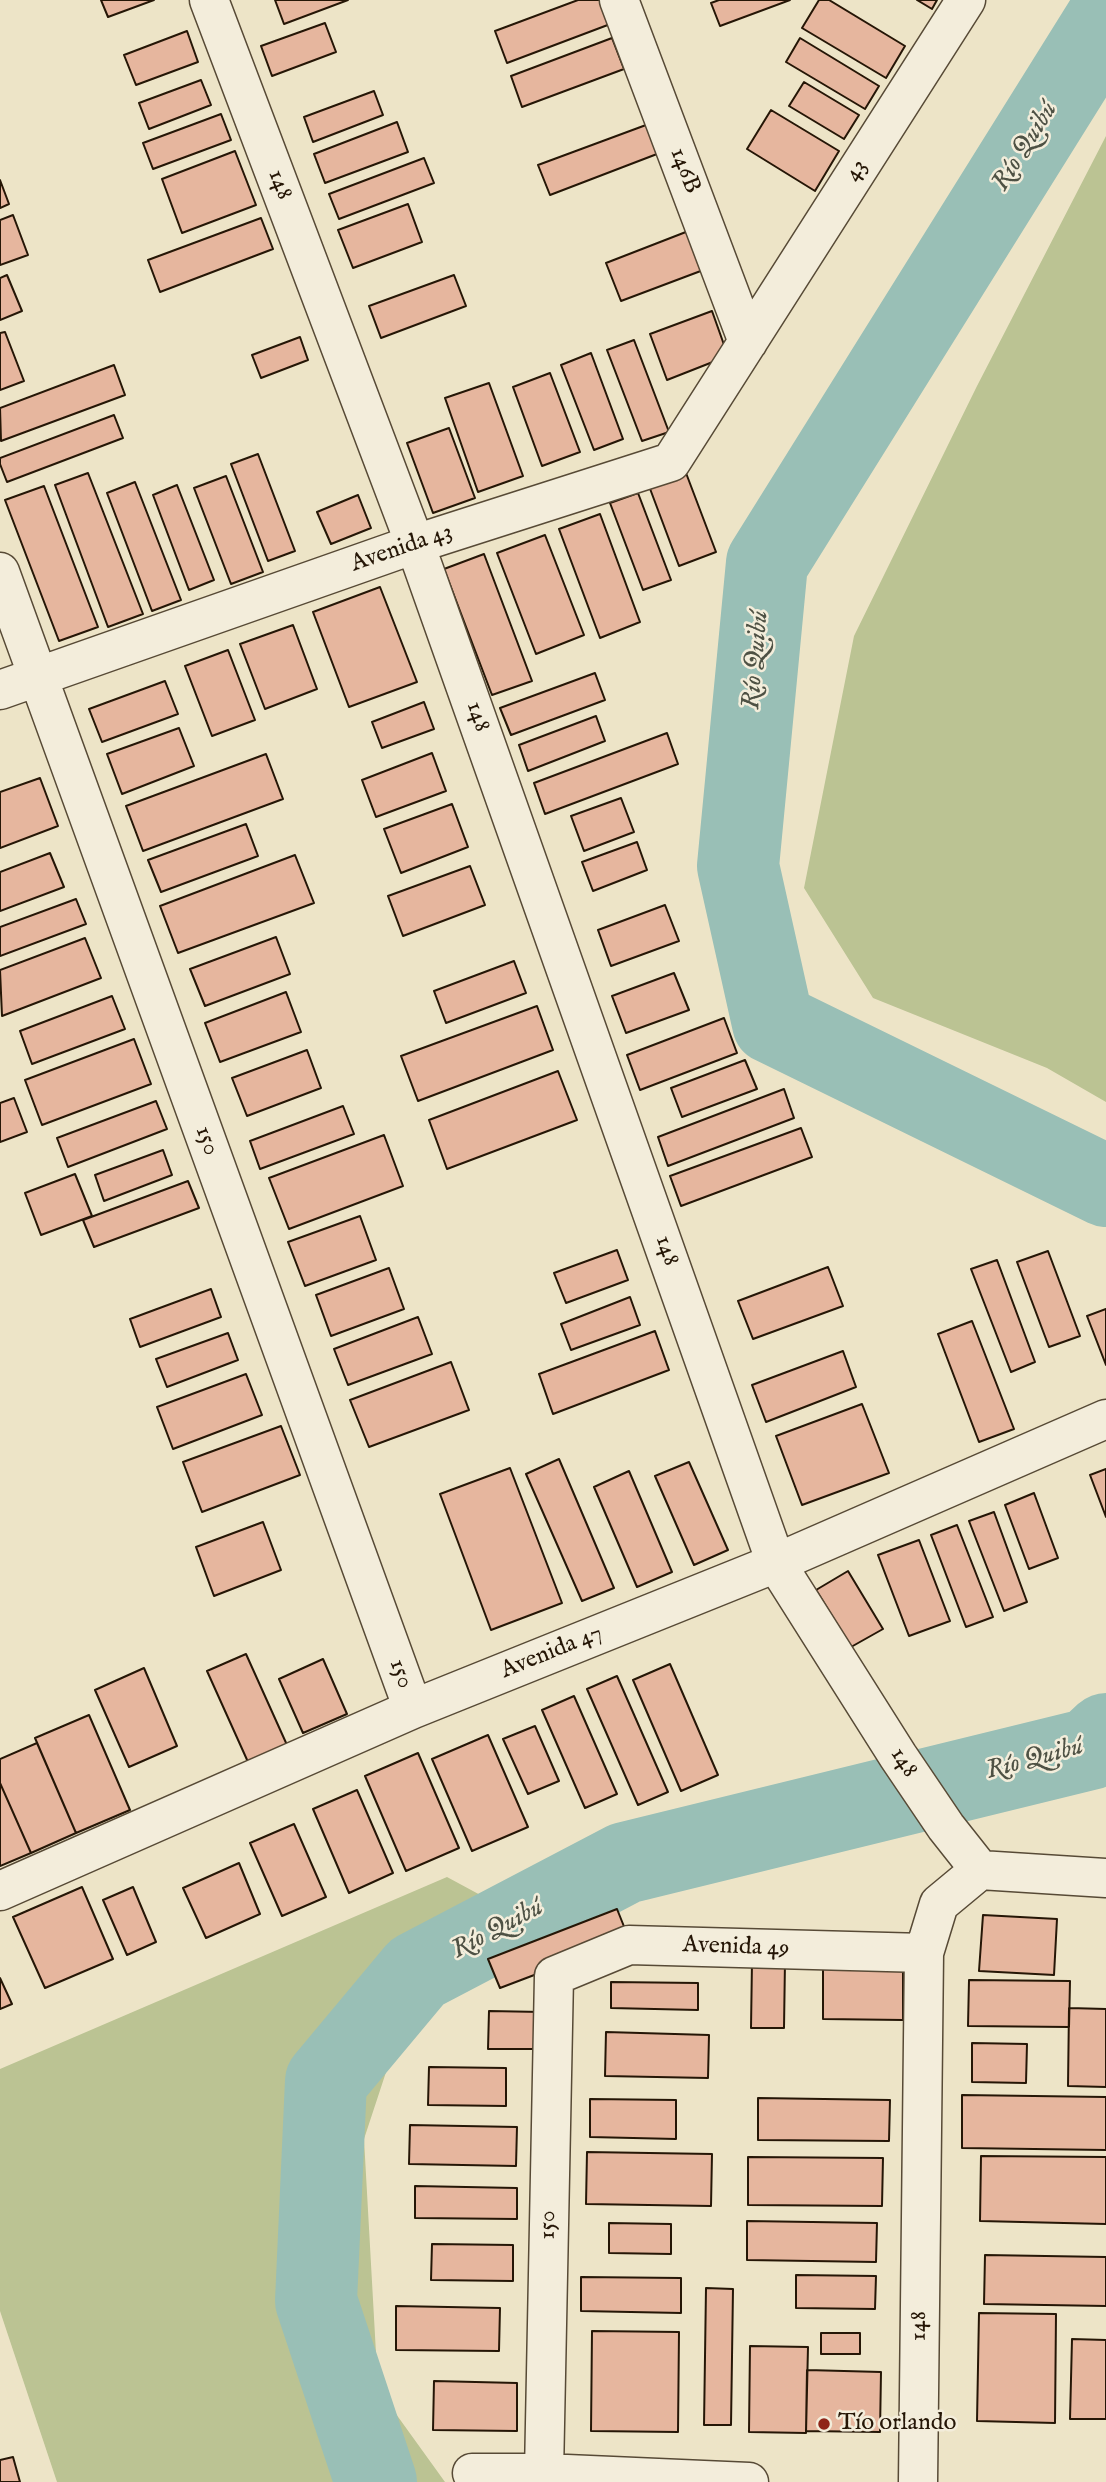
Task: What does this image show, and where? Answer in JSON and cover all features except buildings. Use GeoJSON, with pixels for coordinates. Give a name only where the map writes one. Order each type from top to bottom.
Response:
{"type":"FeatureCollection","features":[{"type":"Feature","properties":{"kind":"street","name":"148"},"geometry":{"type":"LineString","coordinates":[[209,0],[415,544],[776,1563],[898,1756],[946,1827],[980,1870],[939,1904],[924,1953],[918,2482]]}},
{"type":"Feature","properties":{"kind":"street","name":"146B"},"geometry":{"type":"LineString","coordinates":[[619,0],[748,342]]}},
{"type":"Feature","properties":{"kind":"street","name":"43"},"geometry":{"type":"LineString","coordinates":[[748,342],[966,0]]}},
{"type":"Feature","properties":{"kind":"street","name":"Avenida 43"},"geometry":{"type":"LineString","coordinates":[[0,690],[415,544],[671,462],[748,342]]}},
{"type":"Feature","properties":{"kind":"street","name":"150"},"geometry":{"type":"LineString","coordinates":[[0,572],[413,1710]]}},
{"type":"Feature","properties":{"kind":"street","name":"Avenida 47"},"geometry":{"type":"LineString","coordinates":[[0,1891],[413,1710],[776,1563],[1106,1419]]}},
{"type":"Feature","properties":{"kind":"street"},"geometry":{"type":"LineString","coordinates":[[980,1870],[1106,1878]]}},
{"type":"Feature","properties":{"kind":"street","name":"Avenida 49"},"geometry":{"type":"LineString","coordinates":[[554,1976],[629,1945],[924,1953]]}},
{"type":"Feature","properties":{"kind":"street","name":"150"},"geometry":{"type":"LineString","coordinates":[[544,2473],[554,1976]]}},
{"type":"Feature","properties":{"kind":"street"},"geometry":{"type":"LineString","coordinates":[[471,2473],[544,2473],[749,2482]]}},
{"type":"Feature","properties":{"kind":"green space"},"geometry":{"type":"Polygon","coordinates":[[[1106,136],[1106,1102],[1047,1068],[873,998],[804,888],[854,636],[977,386],[1106,136]]]}},
{"type":"Feature","properties":{"kind":"green space"},"geometry":{"type":"Polygon","coordinates":[[[447,1877],[547,1931],[487,1957],[391,2057],[364,2139],[378,2389],[445,2482],[57,2482],[0,2311],[0,2069],[447,1877]]]}},
{"type":"Feature","properties":{"kind":"waterway","name":"Río Quibú"},"geometry":{"type":"LineString","coordinates":[[1106,20],[767,563],[738,866],[773,1023],[1106,1186]]}},
{"type":"Feature","properties":{"kind":"waterway","name":"Río Quibú"},"geometry":{"type":"LineString","coordinates":[[376,2482],[316,2301],[326,2081],[417,1972],[625,1863],[1090,1749],[1106,1734]]}},
{"type":"Feature","properties":{"kind":"place","name":"Tío orlando"},"geometry":{"type":"Point","coordinates":[824,2424]}}]}
